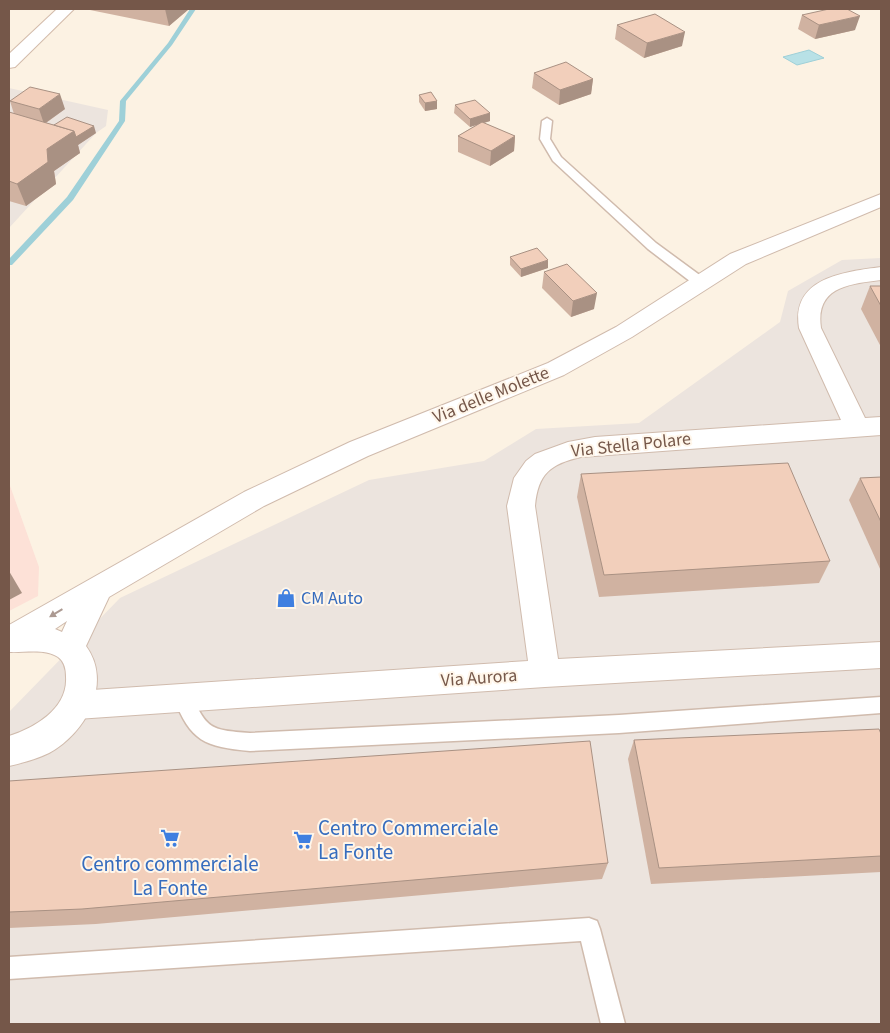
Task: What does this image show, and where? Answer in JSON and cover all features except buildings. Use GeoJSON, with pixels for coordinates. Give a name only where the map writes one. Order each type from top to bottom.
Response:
{"type":"FeatureCollection","features":[{"type":"Feature","properties":{"kind":"street"},"geometry":{"type":"LineString","coordinates":[[9,63],[66,9]]}},
{"type":"Feature","properties":{"kind":"street","name":"Via delle Molette"},"geometry":{"type":"LineString","coordinates":[[9,641],[194,532],[292,480],[359,449],[514,387],[574,360],[624,332],[700,282],[758,249],[881,200]]}},
{"type":"Feature","properties":{"kind":"street"},"geometry":{"type":"LineString","coordinates":[[869,426],[810,328],[806,312],[812,296],[825,288],[846,280],[881,274]]}},
{"type":"Feature","properties":{"kind":"street","name":"Via Stella Polare"},"geometry":{"type":"LineString","coordinates":[[546,673],[521,506],[523,485],[541,463],[558,454],[595,446],[869,426]]}},
{"type":"Feature","properties":{"kind":"street"},"geometry":{"type":"LineString","coordinates":[[70,648],[98,588]]}},
{"type":"Feature","properties":{"kind":"street"},"geometry":{"type":"LineString","coordinates":[[9,641],[32,636],[53,639],[70,648],[79,659],[84,672],[84,688],[77,705],[63,724],[44,739],[21,750],[9,751]]}},
{"type":"Feature","properties":{"kind":"street","name":"Via Aurora"},"geometry":{"type":"LineString","coordinates":[[77,705],[546,673],[881,655]]}},
{"type":"Feature","properties":{"kind":"lane"},"geometry":{"type":"LineString","coordinates":[[547,121],[547,146],[557,159],[652,246],[700,282]]}},
{"type":"Feature","properties":{"kind":"lane"},"geometry":{"type":"LineString","coordinates":[[183,698],[190,718],[200,730],[219,738],[250,742],[619,724],[881,705]]}},
{"type":"Feature","properties":{"kind":"lane"},"geometry":{"type":"LineString","coordinates":[[9,968],[589,929],[613,1024]]}},
{"type":"Feature","properties":{"kind":"shaded area"},"geometry":{"type":"Polygon","coordinates":[[[9,88],[108,110],[106,126],[96,133],[9,228],[9,88]]]}},
{"type":"Feature","properties":{"kind":"shaded area"},"geometry":{"type":"Polygon","coordinates":[[[881,258],[881,1024],[9,1024],[9,712],[120,598],[369,480],[484,461],[536,429],[639,423],[780,322],[788,291],[842,260],[881,258]]]}},
{"type":"Feature","properties":{"kind":"shaded area"},"geometry":{"type":"Polygon","coordinates":[[[9,483],[39,567],[38,596],[9,611],[9,483]]]}},
{"type":"Feature","properties":{"kind":"water"},"geometry":{"type":"Polygon","coordinates":[[[809,50],[824,58],[797,65],[783,57],[809,50]]]}},
{"type":"Feature","properties":{"kind":"waterway"},"geometry":{"type":"LineString","coordinates":[[9,263],[70,198],[122,121],[123,101],[170,44],[193,9]]}},
{"type":"Feature","properties":{"kind":"place","name":"CM Auto"},"geometry":{"type":"Point","coordinates":[286,598]}},
{"type":"Feature","properties":{"kind":"place","name":"Centro commerciale La Fonte"},"geometry":{"type":"Point","coordinates":[170,838]}},
{"type":"Feature","properties":{"kind":"place","name":"Centro Commerciale La Fonte"},"geometry":{"type":"Point","coordinates":[303,840]}}]}
